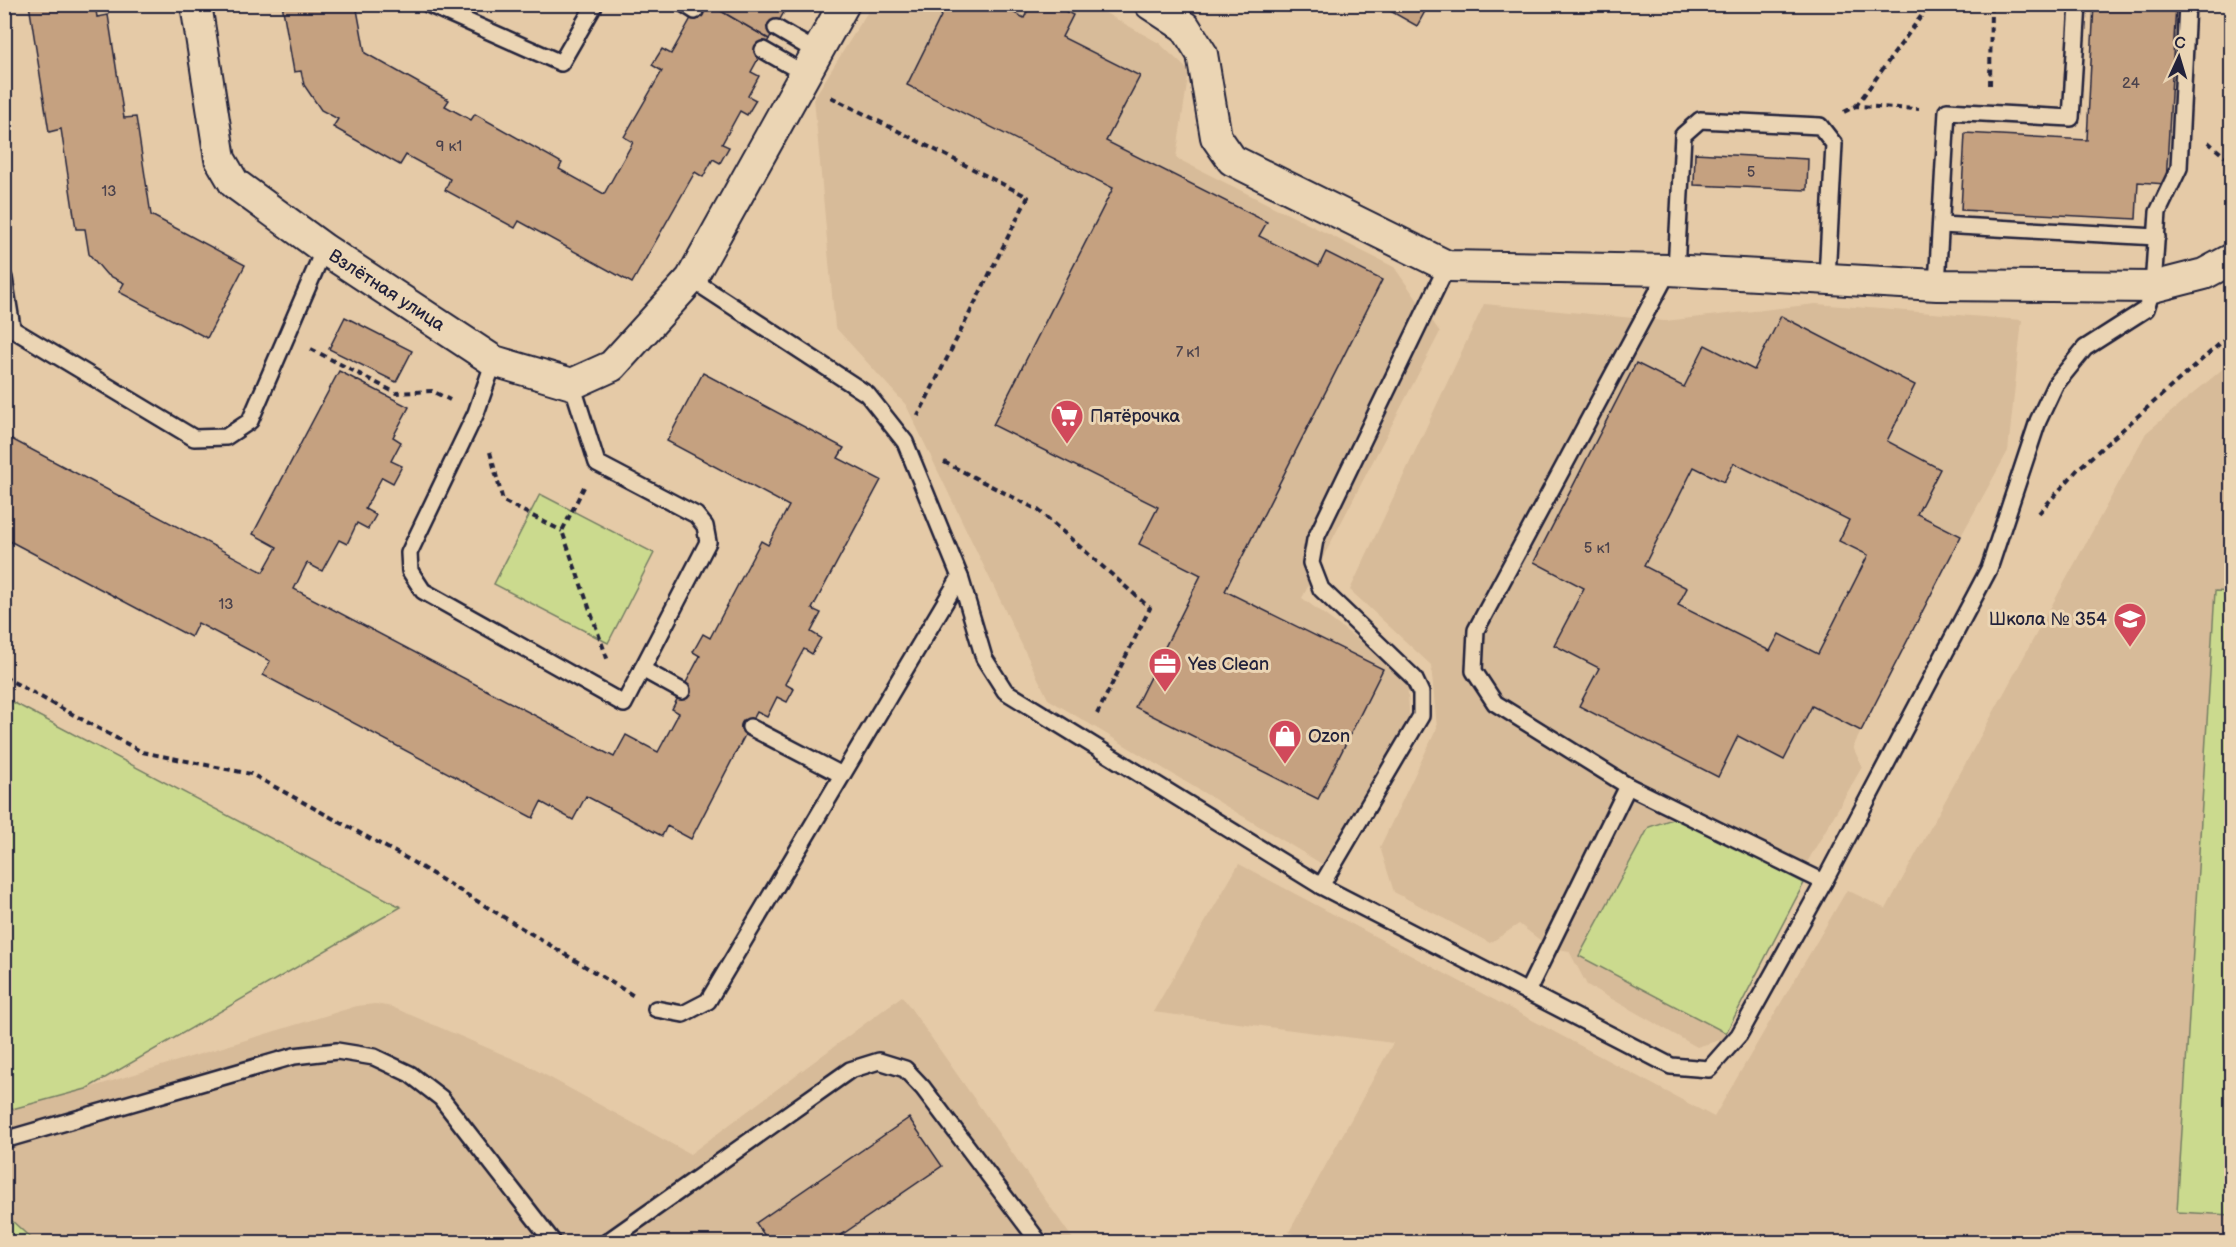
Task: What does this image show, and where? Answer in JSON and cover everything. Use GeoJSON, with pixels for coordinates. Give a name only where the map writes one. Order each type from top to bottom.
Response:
{"type":"FeatureCollection","features":[{"type":"Feature","properties":{"kind":"street","name":"Взлётная улица"},"geometry":{"type":"LineString","coordinates":[[196,4],[220,159],[234,183],[324,249],[494,361],[572,384]]}},
{"type":"Feature","properties":{"kind":"street"},"geometry":{"type":"LineString","coordinates":[[572,384],[612,366],[691,279],[844,4]]}},
{"type":"Feature","properties":{"kind":"street"},"geometry":{"type":"LineString","coordinates":[[1150,4],[1185,27],[1202,54],[1216,137],[1232,160],[1447,266],[1673,270],[1937,285],[2153,287],[2204,274],[2232,259]]}},
{"type":"Feature","properties":{"kind":"lane"},"geometry":{"type":"LineString","coordinates":[[428,4],[561,63],[595,4]]}},
{"type":"Feature","properties":{"kind":"lane"},"geometry":{"type":"LineString","coordinates":[[1937,285],[1947,111],[2071,118],[2078,4]]}},
{"type":"Feature","properties":{"kind":"lane"},"geometry":{"type":"LineString","coordinates":[[691,279],[867,394],[905,442],[960,577],[984,658],[1005,692],[1321,886],[1671,1066],[1709,1069],[1739,1035],[1824,882],[1989,569],[2038,421],[2055,385],[2085,348],[2146,309],[2153,287],[2158,212],[2179,168],[2187,4]]}},
{"type":"Feature","properties":{"kind":"lane"},"geometry":{"type":"LineString","coordinates":[[776,28],[807,69]]}},
{"type":"Feature","properties":{"kind":"lane"},"geometry":{"type":"LineString","coordinates":[[763,50],[807,69]]}},
{"type":"Feature","properties":{"kind":"lane"},"geometry":{"type":"LineString","coordinates":[[1824,882],[1628,786],[1495,703],[1474,671],[1476,630],[1673,270],[1683,135],[1700,120],[1820,126],[1834,144],[1827,278]]}},
{"type":"Feature","properties":{"kind":"lane"},"geometry":{"type":"LineString","coordinates":[[1941,225],[2157,237]]}},
{"type":"Feature","properties":{"kind":"lane"},"geometry":{"type":"LineString","coordinates":[[4,278],[8,326],[194,438],[226,437],[250,421],[324,249]]}},
{"type":"Feature","properties":{"kind":"lane"},"geometry":{"type":"LineString","coordinates":[[1321,886],[1420,716],[1421,693],[1414,678],[1321,589],[1311,563],[1315,540],[1447,266]]}},
{"type":"Feature","properties":{"kind":"lane"},"geometry":{"type":"LineString","coordinates":[[494,361],[476,412],[409,553],[410,571],[423,591],[624,704],[708,543],[705,526],[696,515],[597,463],[572,384]]}},
{"type":"Feature","properties":{"kind":"lane"},"geometry":{"type":"LineString","coordinates":[[656,1009],[683,1014],[708,1000],[960,577]]}},
{"type":"Feature","properties":{"kind":"lane"},"geometry":{"type":"LineString","coordinates":[[642,669],[682,691]]}},
{"type":"Feature","properties":{"kind":"lane"},"geometry":{"type":"LineString","coordinates":[[750,726],[842,775]]}},
{"type":"Feature","properties":{"kind":"lane"},"geometry":{"type":"LineString","coordinates":[[1527,992],[1628,786]]}},
{"type":"Feature","properties":{"kind":"lane"},"geometry":{"type":"LineString","coordinates":[[4,1140],[294,1056],[337,1051],[374,1057],[410,1074],[441,1098],[553,1242]]}},
{"type":"Feature","properties":{"kind":"lane"},"geometry":{"type":"LineString","coordinates":[[607,1242],[850,1070],[879,1061],[905,1069],[923,1088],[1039,1242]]}},
{"type":"Feature","properties":{"kind":"path"},"geometry":{"type":"LineString","coordinates":[[1820,126],[1856,106],[1930,4]]}},
{"type":"Feature","properties":{"kind":"path"},"geometry":{"type":"LineString","coordinates":[[1990,113],[1991,4]]}},
{"type":"Feature","properties":{"kind":"path"},"geometry":{"type":"LineString","coordinates":[[807,69],[1028,197],[905,442],[1038,510],[1150,608],[1084,740]]}},
{"type":"Feature","properties":{"kind":"path"},"geometry":{"type":"LineString","coordinates":[[1856,106],[1947,111]]}},
{"type":"Feature","properties":{"kind":"path"},"geometry":{"type":"LineString","coordinates":[[2205,140],[2224,156],[2232,157]]}},
{"type":"Feature","properties":{"kind":"path"},"geometry":{"type":"LineString","coordinates":[[2034,518],[2079,468],[2232,333]]}},
{"type":"Feature","properties":{"kind":"path"},"geometry":{"type":"LineString","coordinates":[[287,336],[396,393],[432,391],[476,412],[487,441],[503,501],[562,531],[624,704]]}},
{"type":"Feature","properties":{"kind":"path"},"geometry":{"type":"LineString","coordinates":[[562,531],[597,463]]}},
{"type":"Feature","properties":{"kind":"path"},"geometry":{"type":"LineString","coordinates":[[4,677],[142,752],[251,774],[406,858],[656,1009]]}},
{"type":"Feature","properties":{"kind":"shaded area"},"geometry":{"type":"Polygon","coordinates":[[[872,5],[1091,5],[1159,43],[1189,71],[1176,158],[1394,267],[1440,332],[1302,598],[1407,676],[1410,727],[1322,864],[1048,699],[906,405],[835,327],[814,98],[872,5]]]}},
{"type":"Feature","properties":{"kind":"shaded area"},"geometry":{"type":"Polygon","coordinates":[[[1484,304],[1665,321],[1816,304],[2022,320],[2008,451],[1961,536],[1853,747],[1862,767],[1802,871],[1804,883],[1723,1039],[1697,1047],[1587,985],[1569,951],[1549,947],[1519,924],[1490,943],[1394,892],[1380,847],[1437,728],[1431,665],[1350,590],[1484,304]]]}},
{"type":"Feature","properties":{"kind":"shaded area","name":"Школа № 354"},"geometry":{"type":"Polygon","coordinates":[[[2231,362],[2231,1242],[1308,1242],[1289,1232],[1393,1043],[1153,1012],[1239,864],[1714,1117],[1847,890],[1886,909],[2146,433],[2231,362]]]}},
{"type":"Feature","properties":{"kind":"shaded area"},"geometry":{"type":"Polygon","coordinates":[[[902,996],[1075,1242],[5,1242],[5,1111],[86,1089],[357,1006],[375,1004],[392,1007],[523,1063],[690,1154],[902,996]]]}},
{"type":"Feature","properties":{"kind":"green space"},"geometry":{"type":"Polygon","coordinates":[[[540,494],[654,553],[608,643],[494,584],[540,494]]]}},
{"type":"Feature","properties":{"kind":"green space"},"geometry":{"type":"Polygon","coordinates":[[[2215,591],[2232,592],[2231,1215],[2177,1212],[2215,591]]]}},
{"type":"Feature","properties":{"kind":"green space"},"geometry":{"type":"Polygon","coordinates":[[[5,698],[401,907],[86,1089],[5,1111],[5,698]]]}},
{"type":"Feature","properties":{"kind":"green space"},"geometry":{"type":"Polygon","coordinates":[[[1678,817],[1804,883],[1726,1033],[1579,956],[1649,827],[1678,817]]]}},
{"type":"Feature","properties":{"kind":"green space"},"geometry":{"type":"Polygon","coordinates":[[[10,1219],[35,1242],[5,1242],[5,1220],[10,1219]]]}},
{"type":"Feature","properties":{"kind":"building"},"geometry":{"type":"Polygon","coordinates":[[[29,4],[95,4],[97,17],[108,15],[124,118],[136,117],[151,215],[245,265],[207,338],[119,292],[124,283],[106,274],[89,254],[85,229],[76,229],[61,129],[49,132],[29,4]]]}},
{"type":"Feature","properties":{"kind":"building"},"geometry":{"type":"Polygon","coordinates":[[[282,4],[356,4],[365,53],[449,100],[445,106],[471,120],[475,114],[562,163],[559,169],[604,194],[633,142],[624,137],[662,71],[652,65],[662,49],[671,54],[699,4],[709,4],[769,39],[751,72],[759,76],[748,96],[756,100],[747,115],[740,111],[722,144],[729,147],[720,163],[713,159],[703,177],[695,172],[632,283],[519,221],[515,228],[445,190],[450,179],[406,155],[400,165],[333,127],[338,119],[321,110],[304,85],[301,71],[294,72],[282,4]]]}},
{"type":"Feature","properties":{"kind":"building"},"geometry":{"type":"Polygon","coordinates":[[[709,4],[801,4],[798,10],[788,5],[769,39],[709,4]]]}},
{"type":"Feature","properties":{"kind":"building"},"geometry":{"type":"Polygon","coordinates":[[[947,4],[997,4],[1024,18],[1031,4],[1051,4],[1073,15],[1062,37],[1140,76],[1106,141],[1267,222],[1259,236],[1319,266],[1326,252],[1382,280],[1225,591],[1383,669],[1318,799],[1135,707],[1201,575],[1139,544],[1158,507],[993,425],[1113,188],[907,85],[947,4]]]}},
{"type":"Feature","properties":{"kind":"building"},"geometry":{"type":"Polygon","coordinates":[[[1378,4],[1429,4],[1417,26],[1378,4]]]}},
{"type":"Feature","properties":{"kind":"building"},"geometry":{"type":"Polygon","coordinates":[[[2094,4],[2176,4],[2166,184],[2138,182],[2136,219],[1961,210],[1965,133],[2087,140],[2094,4]]]}},
{"type":"Feature","properties":{"kind":"building"},"geometry":{"type":"Polygon","coordinates":[[[1695,153],[1808,159],[1807,190],[1694,185],[1695,153]]]}},
{"type":"Feature","properties":{"kind":"building"},"geometry":{"type":"Polygon","coordinates":[[[1781,316],[1915,385],[1887,441],[1940,469],[1917,514],[1961,536],[1861,731],[1812,706],[1784,760],[1738,736],[1718,777],[1579,706],[1599,668],[1554,645],[1584,588],[1534,562],[1636,363],[1684,387],[1705,345],[1754,370],[1781,316]],[[1734,463],[1724,482],[1694,467],[1644,566],[1687,588],[1678,605],[1770,651],[1779,634],[1818,654],[1868,555],[1839,541],[1849,520],[1734,463]]]}},
{"type":"Feature","properties":{"kind":"building"},"geometry":{"type":"Polygon","coordinates":[[[345,317],[412,351],[396,382],[329,349],[345,317]]]}},
{"type":"Feature","properties":{"kind":"building"},"geometry":{"type":"Polygon","coordinates":[[[339,371],[409,407],[393,437],[401,442],[391,461],[402,466],[393,483],[382,477],[365,509],[376,515],[368,529],[357,523],[347,544],[339,540],[322,571],[307,563],[294,589],[614,757],[626,735],[658,752],[679,713],[672,709],[700,656],[693,652],[703,634],[710,638],[761,541],[768,545],[789,506],[667,441],[703,373],[844,448],[838,458],[881,480],[812,609],[821,613],[811,632],[821,638],[812,654],[804,649],[785,684],[794,689],[787,702],[777,697],[767,717],[757,712],[691,839],[667,826],[662,836],[586,796],[573,820],[541,802],[533,818],[263,675],[270,661],[198,623],[191,637],[4,538],[4,435],[263,572],[277,547],[253,534],[339,371]]]}},
{"type":"Feature","properties":{"kind":"building"},"geometry":{"type":"Polygon","coordinates":[[[909,1118],[942,1166],[831,1242],[769,1242],[756,1223],[909,1118]]]}},
{"type":"Feature","properties":{"kind":"place","name":"Пятёрочка"},"geometry":{"type":"Point","coordinates":[1067,445]}},
{"type":"Feature","properties":{"kind":"place","name":"Школа № 354"},"geometry":{"type":"Point","coordinates":[2130,648]}},
{"type":"Feature","properties":{"kind":"place","name":"Yes Clean"},"geometry":{"type":"Point","coordinates":[1165,693]}},
{"type":"Feature","properties":{"kind":"place","name":"Ozon"},"geometry":{"type":"Point","coordinates":[1285,765]}}]}
